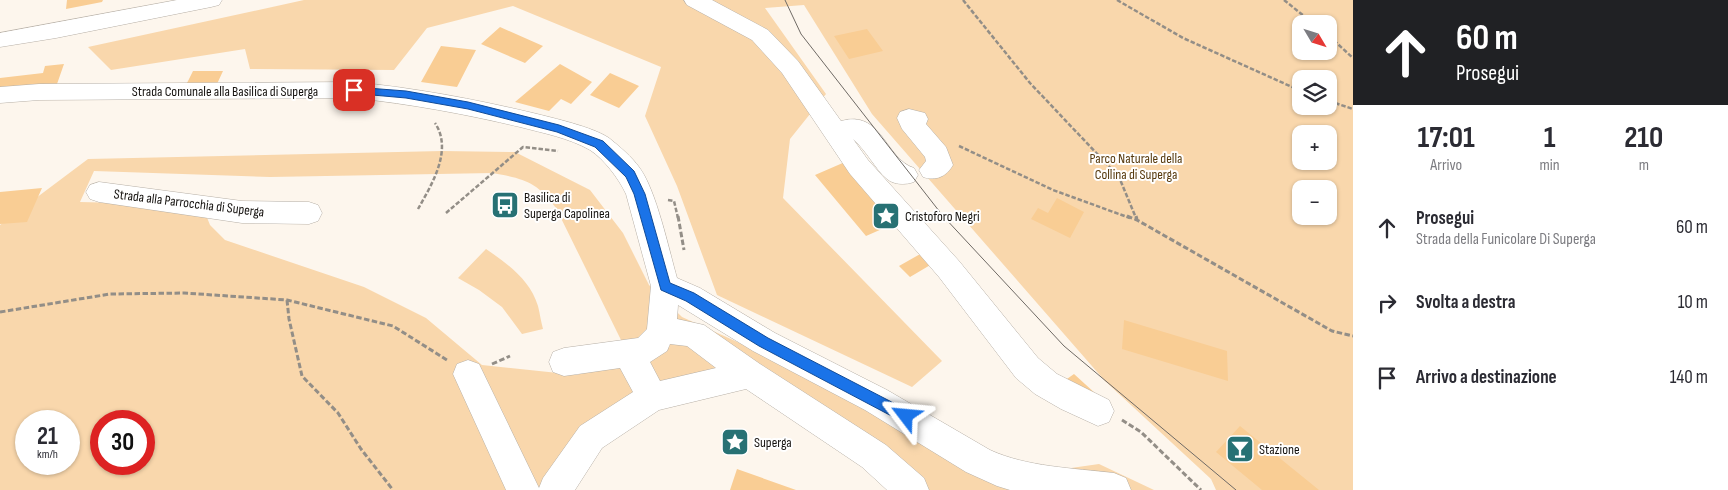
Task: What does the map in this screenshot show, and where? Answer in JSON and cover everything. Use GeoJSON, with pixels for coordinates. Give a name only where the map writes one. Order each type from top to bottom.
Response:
{"type":"FeatureCollection","features":[{"type":"Feature","properties":{"kind":"street"},"geometry":{"type":"LineString","coordinates":[[0,40],[211,0]]}},
{"type":"Feature","properties":{"kind":"street"},"geometry":{"type":"LineString","coordinates":[[695,0],[760,34],[790,67],[859,167],[943,262],[1027,368],[1046,384],[1098,411]]}},
{"type":"Feature","properties":{"kind":"street","name":"Strada Comunale alla Basilica di Superga"},"geometry":{"type":"LineString","coordinates":[[0,95],[39,92],[354,90],[406,94],[468,106],[559,128],[599,144],[630,174],[640,194],[675,331]]}},
{"type":"Feature","properties":{"kind":"street"},"geometry":{"type":"LineString","coordinates":[[916,119],[909,118],[937,154],[940,165],[932,170]]}},
{"type":"Feature","properties":{"kind":"street"},"geometry":{"type":"LineString","coordinates":[[838,137],[845,129],[855,127],[873,142],[897,173],[905,175]]}},
{"type":"Feature","properties":{"kind":"street","name":"Strada alla Parrocchia di Superga"},"geometry":{"type":"LineString","coordinates":[[99,192],[242,212],[308,213]]}},
{"type":"Feature","properties":{"kind":"street"},"geometry":{"type":"LineString","coordinates":[[665,286],[701,304],[764,342],[906,416],[978,461],[997,470],[1028,478],[1114,490]]}},
{"type":"Feature","properties":{"kind":"street"},"geometry":{"type":"LineString","coordinates":[[564,362],[644,351],[675,331],[749,374],[874,456],[912,490]]}},
{"type":"Feature","properties":{"kind":"street"},"geometry":{"type":"LineString","coordinates":[[629,354],[652,397]]}},
{"type":"Feature","properties":{"kind":"street"},"geometry":{"type":"LineString","coordinates":[[468,374],[523,490]]}},
{"type":"Feature","properties":{"kind":"street"},"geometry":{"type":"LineString","coordinates":[[555,490],[591,437],[652,397],[749,374]]}},
{"type":"Feature","properties":{"kind":"path"},"geometry":{"type":"LineString","coordinates":[[963,0],[1030,83],[1119,177],[1137,220]]}},
{"type":"Feature","properties":{"kind":"path"},"geometry":{"type":"LineString","coordinates":[[1117,0],[1183,38],[1292,87]]}},
{"type":"Feature","properties":{"kind":"path"},"geometry":{"type":"LineString","coordinates":[[1284,0],[1303,15]]}},
{"type":"Feature","properties":{"kind":"path"},"geometry":{"type":"LineString","coordinates":[[1338,44],[1353,58]]}},
{"type":"Feature","properties":{"kind":"path"},"geometry":{"type":"LineString","coordinates":[[1337,104],[1353,109]]}},
{"type":"Feature","properties":{"kind":"path"},"geometry":{"type":"LineString","coordinates":[[418,209],[437,174],[442,151],[442,133],[437,124],[430,119]]}},
{"type":"Feature","properties":{"kind":"path"},"geometry":{"type":"LineString","coordinates":[[957,145],[1053,190],[1137,220],[1332,331],[1353,336]]}},
{"type":"Feature","properties":{"kind":"path"},"geometry":{"type":"LineString","coordinates":[[446,212],[523,147],[560,152]]}},
{"type":"Feature","properties":{"kind":"path"},"geometry":{"type":"LineString","coordinates":[[0,312],[110,294],[184,293],[287,300],[393,326],[468,374],[510,356]]}},
{"type":"Feature","properties":{"kind":"path"},"geometry":{"type":"LineString","coordinates":[[287,300],[289,319],[302,376],[338,413],[361,448],[393,490]]}},
{"type":"Feature","properties":{"kind":"path"},"geometry":{"type":"LineString","coordinates":[[1098,411],[1114,419],[1124,421],[1141,432],[1201,490]]}},
{"type":"Feature","properties":{"kind":"green space","name":"Parco Naturale della Collina di Superga"},"geometry":{"type":"Polygon","coordinates":[[[304,0],[1353,0],[1353,490],[1216,490],[1211,479],[1105,381],[872,114],[804,5],[765,8],[826,94],[790,139],[783,198],[942,361],[912,387],[717,295],[677,186],[645,116],[661,67],[513,6],[427,28],[394,70],[250,69],[245,49],[111,70],[88,47],[304,0]]]}},
{"type":"Feature","properties":{"kind":"green space"},"geometry":{"type":"Polygon","coordinates":[[[442,151],[515,152],[590,190],[623,233],[649,285],[682,317],[1029,474],[1099,464],[1154,490],[912,490],[749,374],[652,397],[555,490],[0,490],[0,225],[88,159],[442,151]],[[94,171],[80,202],[202,205],[210,225],[225,240],[364,287],[426,318],[482,365],[577,375],[610,360],[621,340],[556,208],[543,192],[529,183],[514,177],[493,173],[270,177],[94,171]]]}},
{"type":"Feature","properties":{"kind":"green space"},"geometry":{"type":"Polygon","coordinates":[[[486,249],[517,273],[530,288],[538,306],[543,329],[522,334],[502,307],[479,290],[458,278],[486,249]]]}},
{"type":"Feature","properties":{"kind":"building"},"geometry":{"type":"Polygon","coordinates":[[[67,0],[103,0],[102,2],[66,9],[67,0]]]}},
{"type":"Feature","properties":{"kind":"building"},"geometry":{"type":"Polygon","coordinates":[[[500,27],[543,46],[525,63],[481,44],[500,27]]]}},
{"type":"Feature","properties":{"kind":"building"},"geometry":{"type":"Polygon","coordinates":[[[867,29],[883,51],[849,59],[834,36],[867,29]]]}},
{"type":"Feature","properties":{"kind":"building"},"geometry":{"type":"Polygon","coordinates":[[[441,46],[476,50],[457,87],[421,82],[441,46]]]}},
{"type":"Feature","properties":{"kind":"building"},"geometry":{"type":"Polygon","coordinates":[[[64,64],[57,84],[0,91],[0,78],[43,73],[45,66],[64,64]]]}},
{"type":"Feature","properties":{"kind":"building"},"geometry":{"type":"Polygon","coordinates":[[[560,64],[592,82],[571,104],[561,99],[549,111],[515,102],[560,64]]]}},
{"type":"Feature","properties":{"kind":"building"},"geometry":{"type":"Polygon","coordinates":[[[193,71],[223,71],[217,84],[186,85],[193,71]]]}},
{"type":"Feature","properties":{"kind":"building"},"geometry":{"type":"Polygon","coordinates":[[[610,73],[639,86],[619,108],[590,95],[610,73]]]}},
{"type":"Feature","properties":{"kind":"building"},"geometry":{"type":"Polygon","coordinates":[[[845,162],[898,222],[866,236],[815,175],[845,162]]]}},
{"type":"Feature","properties":{"kind":"building"},"geometry":{"type":"Polygon","coordinates":[[[42,188],[27,222],[0,224],[0,192],[42,188]]]}},
{"type":"Feature","properties":{"kind":"building"},"geometry":{"type":"Polygon","coordinates":[[[1057,198],[1084,212],[1070,238],[1031,219],[1038,208],[1048,213],[1057,198]]]}},
{"type":"Feature","properties":{"kind":"building"},"geometry":{"type":"Polygon","coordinates":[[[922,253],[932,264],[910,277],[899,266],[922,253]]]}},
{"type":"Feature","properties":{"kind":"building"},"geometry":{"type":"Polygon","coordinates":[[[1124,320],[1227,351],[1228,381],[1122,349],[1124,320]]]}},
{"type":"Feature","properties":{"kind":"building"},"geometry":{"type":"Polygon","coordinates":[[[1074,374],[1096,394],[1064,381],[1074,374]]]}},
{"type":"Feature","properties":{"kind":"building"},"geometry":{"type":"Polygon","coordinates":[[[1240,426],[1319,490],[1262,490],[1216,452],[1240,426]]]}},
{"type":"Feature","properties":{"kind":"building"},"geometry":{"type":"Polygon","coordinates":[[[737,469],[796,490],[730,490],[737,469]]]}},
{"type":"Feature","properties":{"kind":"tram line"},"geometry":{"type":"LineString","coordinates":[[785,0],[801,34],[943,216],[1064,346],[1236,490]]}},
{"type":"Feature","properties":{"kind":"place","name":"Basilica di Superga Capolinea"},"geometry":{"type":"Point","coordinates":[505,205]}},
{"type":"Feature","properties":{"kind":"place","name":"Cristoforo Negri"},"geometry":{"type":"Point","coordinates":[886,216]}},
{"type":"Feature","properties":{"kind":"place","name":"Superga"},"geometry":{"type":"Point","coordinates":[735,442]}},
{"type":"Feature","properties":{"kind":"place","name":"Stazione"},"geometry":{"type":"Point","coordinates":[1240,449]}},
{"type":"Feature","properties":{"kind":"route"},"geometry":{"type":"LineString","coordinates":[[354,90],[406,94],[468,106],[559,128],[599,144],[630,174],[640,194],[665,286],[690,297],[764,342],[906,416]]}}]}
